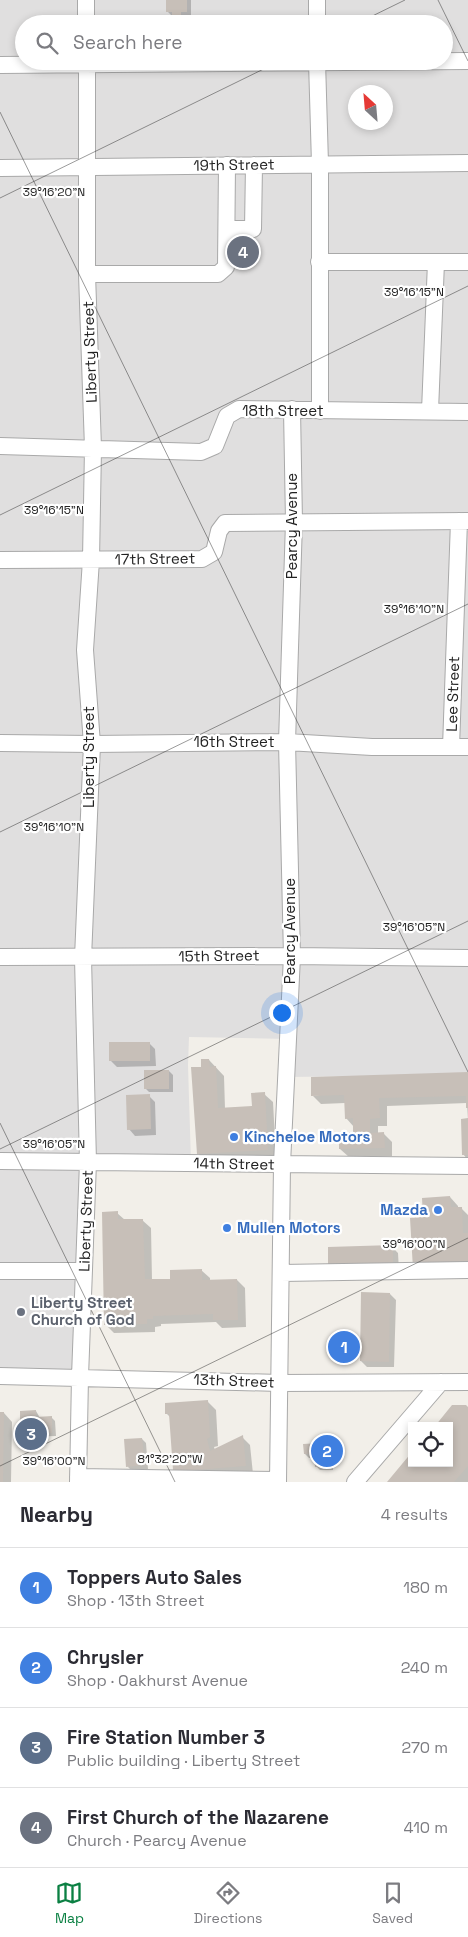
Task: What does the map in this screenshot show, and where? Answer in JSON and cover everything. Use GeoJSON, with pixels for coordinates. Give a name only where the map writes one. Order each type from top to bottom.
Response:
{"type":"FeatureCollection","features":[{"type":"Feature","properties":{"kind":"street"},"geometry":{"type":"LineString","coordinates":[[86,0],[86,15]]}},
{"type":"Feature","properties":{"kind":"street"},"geometry":{"type":"LineString","coordinates":[[317,0],[317,15]]}},
{"type":"Feature","properties":{"kind":"street"},"geometry":{"type":"LineString","coordinates":[[453,61],[468,61]]}},
{"type":"Feature","properties":{"kind":"street"},"geometry":{"type":"LineString","coordinates":[[0,65],[15,65]]}},
{"type":"Feature","properties":{"kind":"street","name":"Liberty Street"},"geometry":{"type":"LineString","coordinates":[[78,1480],[83,1272],[88,1162],[83,958],[92,744],[86,650],[94,448],[87,274],[87,70]]}},
{"type":"Feature","properties":{"kind":"street"},"geometry":{"type":"LineString","coordinates":[[317,70],[320,164],[318,262],[320,411]]}},
{"type":"Feature","properties":{"kind":"street","name":"19th Street"},"geometry":{"type":"LineString","coordinates":[[0,168],[468,164]]}},
{"type":"Feature","properties":{"kind":"street"},"geometry":{"type":"LineString","coordinates":[[87,274],[218,274],[226,268],[227,165]]}},
{"type":"Feature","properties":{"kind":"street"},"geometry":{"type":"LineString","coordinates":[[227,229],[253,229],[254,165]]}},
{"type":"Feature","properties":{"kind":"street"},"geometry":{"type":"LineString","coordinates":[[318,262],[468,262]]}},
{"type":"Feature","properties":{"kind":"street"},"geometry":{"type":"LineString","coordinates":[[430,412],[436,262]]}},
{"type":"Feature","properties":{"kind":"street","name":"18th Street"},"geometry":{"type":"LineString","coordinates":[[0,446],[201,452],[215,446],[227,416],[239,409],[468,412]]}},
{"type":"Feature","properties":{"kind":"street","name":"Pearcy Avenue"},"geometry":{"type":"LineString","coordinates":[[278,1481],[282,1164],[292,956],[287,742],[294,522],[292,409]]}},
{"type":"Feature","properties":{"kind":"street","name":"17th Street"},"geometry":{"type":"LineString","coordinates":[[0,560],[202,559],[214,552],[219,532],[225,523],[464,521]]}},
{"type":"Feature","properties":{"kind":"street","name":"Lee Street"},"geometry":{"type":"LineString","coordinates":[[451,747],[464,521]]}},
{"type":"Feature","properties":{"kind":"street","name":"16th Street"},"geometry":{"type":"LineString","coordinates":[[0,743],[287,742],[372,747],[468,747]]}},
{"type":"Feature","properties":{"kind":"street","name":"15th Street"},"geometry":{"type":"LineString","coordinates":[[0,957],[292,956],[468,958]]}},
{"type":"Feature","properties":{"kind":"street","name":"14th Street"},"geometry":{"type":"LineString","coordinates":[[0,1161],[468,1166]]}},
{"type":"Feature","properties":{"kind":"street"},"geometry":{"type":"LineString","coordinates":[[281,1273],[468,1270]]}},
{"type":"Feature","properties":{"kind":"street"},"geometry":{"type":"LineString","coordinates":[[0,1271],[83,1272]]}},
{"type":"Feature","properties":{"kind":"street","name":"13th Street"},"geometry":{"type":"LineString","coordinates":[[0,1376],[280,1383],[468,1382]]}},
{"type":"Feature","properties":{"kind":"street"},"geometry":{"type":"LineString","coordinates":[[355,1482],[441,1382]]}},
{"type":"Feature","properties":{"kind":"street"},"geometry":{"type":"LineString","coordinates":[[78,1480],[278,1481]]}},
{"type":"Feature","properties":{"kind":"shaded area"},"geometry":{"type":"Polygon","coordinates":[[[0,0],[468,0],[468,1075],[286,1077],[288,1039],[189,1037],[191,1163],[89,1162],[80,1377],[0,1374],[0,0]]]}},
{"type":"Feature","properties":{"kind":"building"},"geometry":{"type":"Polygon","coordinates":[[[166,0],[187,0],[187,12],[181,12],[181,15],[172,15],[172,12],[166,12],[166,0]]]}},
{"type":"Feature","properties":{"kind":"building"},"geometry":{"type":"Polygon","coordinates":[[[109,1042],[150,1042],[150,1061],[109,1061],[109,1042]]]}},
{"type":"Feature","properties":{"kind":"building"},"geometry":{"type":"Polygon","coordinates":[[[201,1059],[209,1059],[210,1067],[216,1066],[218,1108],[252,1106],[251,1093],[265,1092],[268,1150],[197,1154],[191,1067],[201,1067],[201,1059]]]}},
{"type":"Feature","properties":{"kind":"building"},"geometry":{"type":"Polygon","coordinates":[[[144,1070],[169,1070],[169,1089],[144,1089],[144,1070]]]}},
{"type":"Feature","properties":{"kind":"building"},"geometry":{"type":"Polygon","coordinates":[[[468,1072],[468,1108],[466,1108],[466,1096],[379,1098],[380,1118],[370,1119],[370,1133],[384,1132],[385,1148],[339,1149],[339,1133],[353,1132],[353,1118],[345,1119],[344,1095],[311,1096],[311,1077],[468,1072]]]}},
{"type":"Feature","properties":{"kind":"building"},"geometry":{"type":"Polygon","coordinates":[[[150,1094],[151,1129],[127,1130],[126,1095],[150,1094]]]}},
{"type":"Feature","properties":{"kind":"building"},"geometry":{"type":"Polygon","coordinates":[[[468,1118],[468,1155],[462,1155],[461,1119],[468,1118]]]}},
{"type":"Feature","properties":{"kind":"building"},"geometry":{"type":"Polygon","coordinates":[[[450,1196],[451,1207],[462,1207],[463,1233],[468,1233],[468,1266],[413,1269],[410,1218],[423,1217],[422,1198],[450,1196]]]}},
{"type":"Feature","properties":{"kind":"building"},"geometry":{"type":"Polygon","coordinates":[[[118,1211],[118,1219],[143,1219],[145,1279],[170,1279],[170,1270],[202,1269],[202,1280],[237,1279],[238,1320],[213,1320],[213,1314],[153,1316],[153,1319],[147,1319],[147,1324],[104,1325],[102,1212],[118,1211]]]}},
{"type":"Feature","properties":{"kind":"building"},"geometry":{"type":"Polygon","coordinates":[[[393,1245],[393,1265],[328,1268],[328,1247],[393,1245]]]}},
{"type":"Feature","properties":{"kind":"building"},"geometry":{"type":"Polygon","coordinates":[[[361,1292],[390,1293],[389,1362],[360,1361],[361,1292]]]}},
{"type":"Feature","properties":{"kind":"building"},"geometry":{"type":"Polygon","coordinates":[[[208,1400],[210,1437],[207,1439],[210,1451],[243,1435],[246,1466],[169,1472],[173,1470],[169,1414],[165,1414],[165,1403],[208,1400]]]}},
{"type":"Feature","properties":{"kind":"building"},"geometry":{"type":"Polygon","coordinates":[[[452,1405],[466,1405],[468,1407],[468,1466],[454,1482],[387,1482],[408,1457],[408,1467],[453,1467],[453,1422],[438,1422],[452,1405]]]}},
{"type":"Feature","properties":{"kind":"building"},"geometry":{"type":"Polygon","coordinates":[[[36,1410],[36,1417],[52,1416],[52,1433],[20,1433],[20,1411],[36,1410]]]}},
{"type":"Feature","properties":{"kind":"building"},"geometry":{"type":"Polygon","coordinates":[[[0,1412],[4,1412],[3,1482],[0,1482],[0,1412]]]}},
{"type":"Feature","properties":{"kind":"building"},"geometry":{"type":"Polygon","coordinates":[[[142,1438],[145,1465],[126,1467],[124,1439],[142,1438]]]}},
{"type":"Feature","properties":{"kind":"building"},"geometry":{"type":"Polygon","coordinates":[[[338,1442],[339,1454],[329,1454],[330,1466],[315,1467],[314,1454],[304,1454],[303,1444],[338,1442]]]}},
{"type":"Feature","properties":{"kind":"place","name":"First Church of the Nazarene"},"geometry":{"type":"Point","coordinates":[243,252]}},
{"type":"Feature","properties":{"kind":"place","name":"Kincheloe Motors"},"geometry":{"type":"Point","coordinates":[234,1137]}},
{"type":"Feature","properties":{"kind":"place","name":"Mazda"},"geometry":{"type":"Point","coordinates":[438,1210]}},
{"type":"Feature","properties":{"kind":"place","name":"Mullen Motors"},"geometry":{"type":"Point","coordinates":[227,1228]}},
{"type":"Feature","properties":{"kind":"place","name":"Liberty Street Church of God"},"geometry":{"type":"Point","coordinates":[21,1312]}},
{"type":"Feature","properties":{"kind":"place","name":"Toppers Auto Sales"},"geometry":{"type":"Point","coordinates":[344,1347]}},
{"type":"Feature","properties":{"kind":"place","name":"Fire Station Number 3"},"geometry":{"type":"Point","coordinates":[31,1434]}},
{"type":"Feature","properties":{"kind":"place","name":"Chrysler"},"geometry":{"type":"Point","coordinates":[327,1451]}}]}
